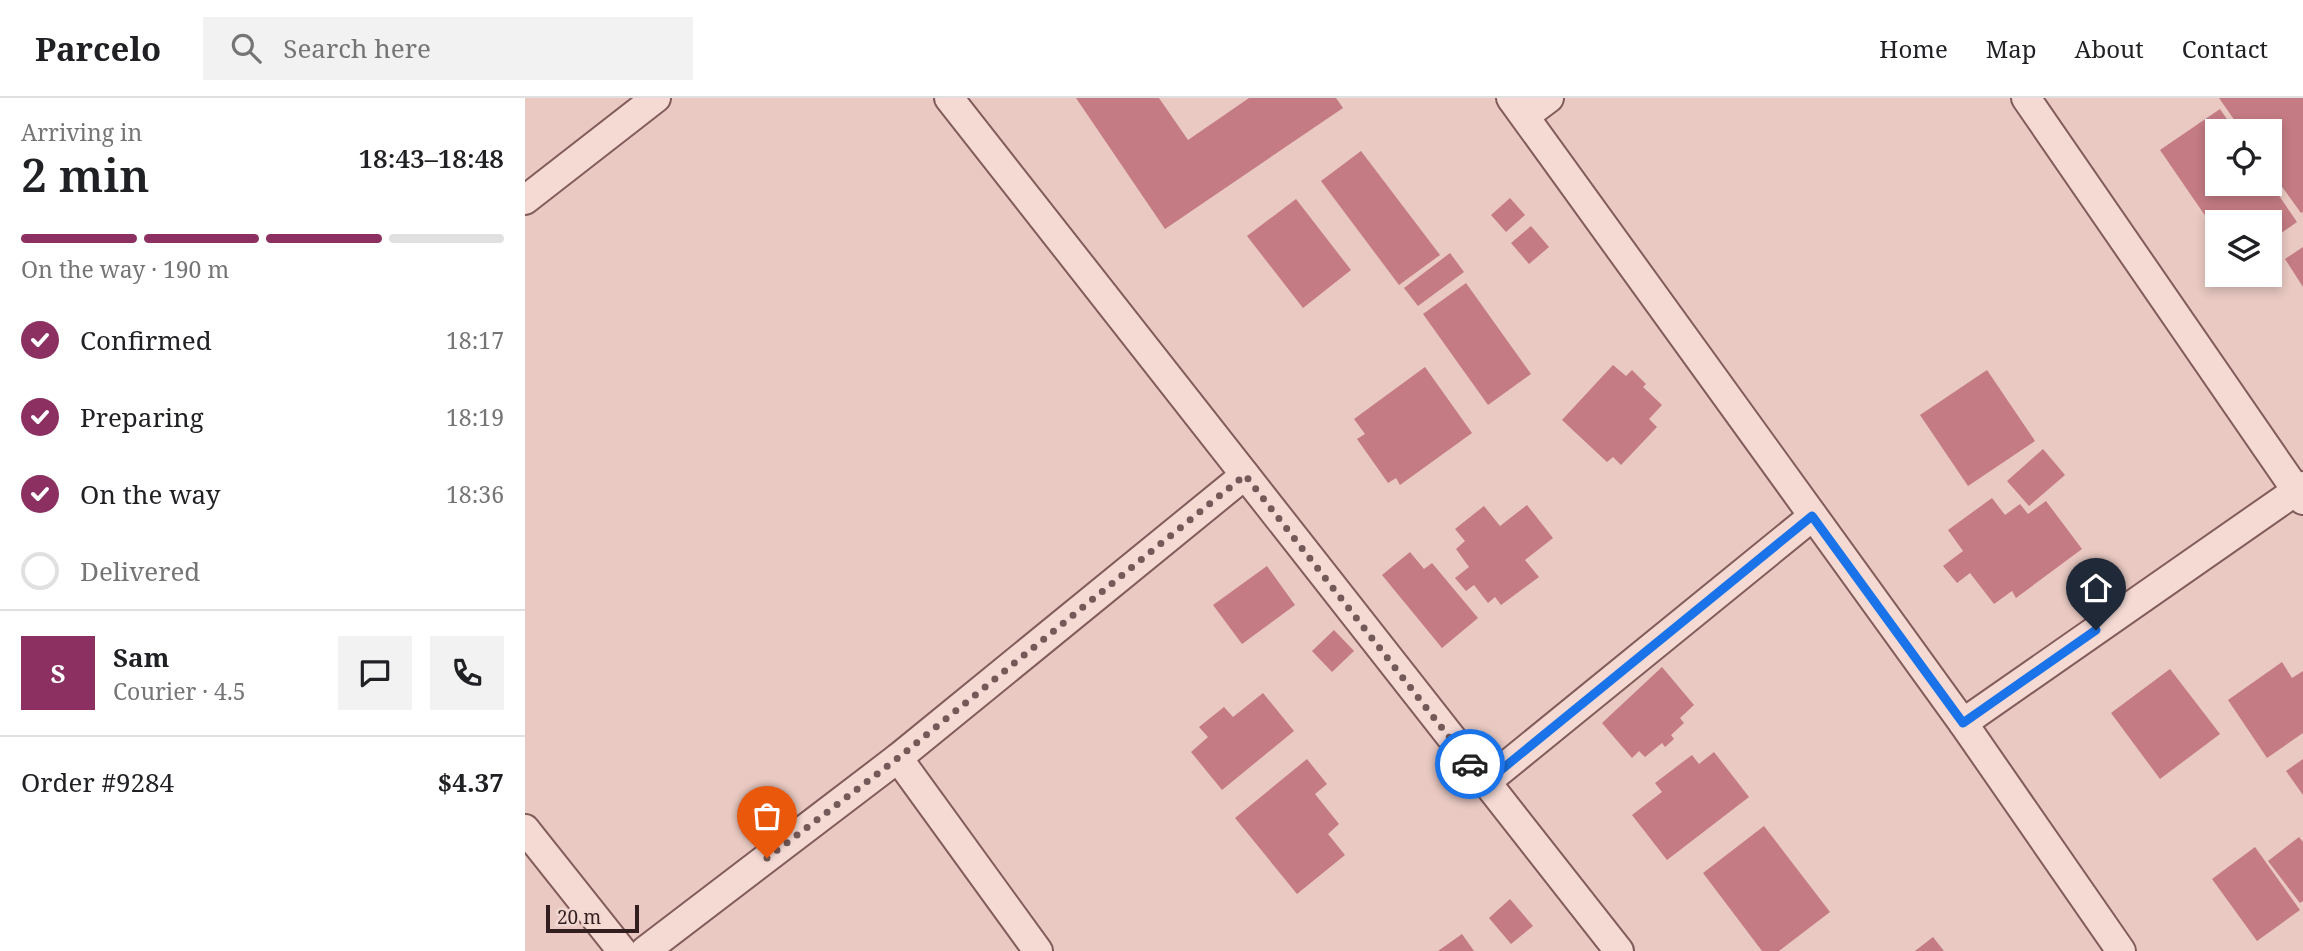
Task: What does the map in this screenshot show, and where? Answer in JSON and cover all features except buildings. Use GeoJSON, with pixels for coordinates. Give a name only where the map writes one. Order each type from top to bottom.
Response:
{"type":"FeatureCollection","features":[{"type":"Feature","properties":{"kind":"street"},"geometry":{"type":"LineString","coordinates":[[525,200],[656,98]]}},
{"type":"Feature","properties":{"kind":"street"},"geometry":{"type":"LineString","coordinates":[[949,98],[1619,951]]}},
{"type":"Feature","properties":{"kind":"street"},"geometry":{"type":"LineString","coordinates":[[1549,98],[1518,107],[1963,723],[2121,951]]}},
{"type":"Feature","properties":{"kind":"street"},"geometry":{"type":"LineString","coordinates":[[1963,723],[2301,492],[2027,98]]}},
{"type":"Feature","properties":{"kind":"street"},"geometry":{"type":"LineString","coordinates":[[645,951],[898,758],[1245,475]]}},
{"type":"Feature","properties":{"kind":"street"},"geometry":{"type":"LineString","coordinates":[[1485,783],[1812,516]]}},
{"type":"Feature","properties":{"kind":"street"},"geometry":{"type":"LineString","coordinates":[[898,758],[1038,951]]}},
{"type":"Feature","properties":{"kind":"street"},"geometry":{"type":"LineString","coordinates":[[525,829],[622,951]]}},
{"type":"Feature","properties":{"kind":"way so far"},"geometry":{"type":"LineString","coordinates":[[767,858],[898,758],[1245,475],[1470,764]]}},
{"type":"Feature","properties":{"kind":"route"},"geometry":{"type":"LineString","coordinates":[[1470,764],[1485,783],[1812,516],[1963,723],[2096,630]]}}]}
